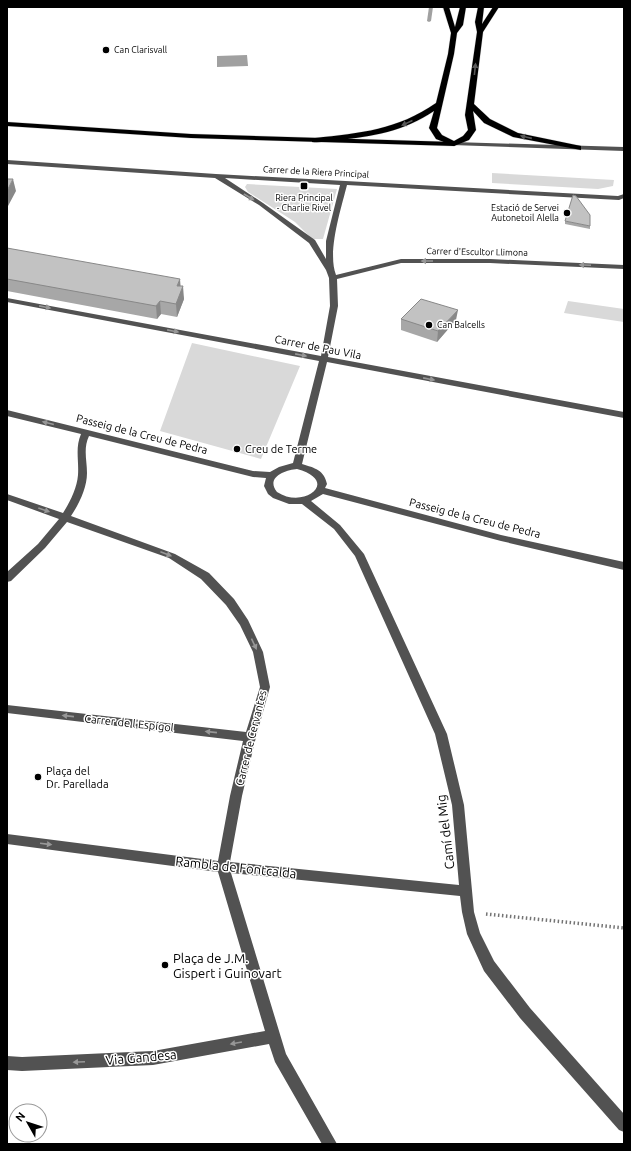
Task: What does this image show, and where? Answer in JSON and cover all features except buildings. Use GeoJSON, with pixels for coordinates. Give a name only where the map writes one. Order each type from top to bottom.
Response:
{"type":"FeatureCollection","features":[{"type":"Feature","properties":{"kind":"highway"},"geometry":{"type":"LineString","coordinates":[[446,7],[454,33],[452,54],[434,128],[439,137],[454,144],[466,138],[472,130],[470,115],[480,32],[478,22],[481,7]]}},
{"type":"Feature","properties":{"kind":"highway"},"geometry":{"type":"LineString","coordinates":[[454,33],[460,25],[462,7]]}},
{"type":"Feature","properties":{"kind":"highway"},"geometry":{"type":"LineString","coordinates":[[480,32],[496,7]]}},
{"type":"Feature","properties":{"kind":"highway"},"geometry":{"type":"LineString","coordinates":[[315,140],[387,131],[407,124],[426,114],[440,103]]}},
{"type":"Feature","properties":{"kind":"highway"},"geometry":{"type":"LineString","coordinates":[[471,106],[487,121],[516,135],[578,148]]}},
{"type":"Feature","properties":{"kind":"main road"},"geometry":{"type":"LineString","coordinates":[[7,124],[97,132],[454,144]]}},
{"type":"Feature","properties":{"kind":"street"},"geometry":{"type":"LineString","coordinates":[[454,144],[624,149]]}},
{"type":"Feature","properties":{"kind":"street","name":"Carrer de la Riera Principal"},"geometry":{"type":"LineString","coordinates":[[7,162],[216,176],[622,197]]}},
{"type":"Feature","properties":{"kind":"street"},"geometry":{"type":"LineString","coordinates":[[216,176],[261,204],[312,242],[331,274]]}},
{"type":"Feature","properties":{"kind":"street"},"geometry":{"type":"LineString","coordinates":[[297,466],[324,359],[334,306],[330,241],[344,183]]}},
{"type":"Feature","properties":{"kind":"street"},"geometry":{"type":"LineString","coordinates":[[622,197],[624,205]]}},
{"type":"Feature","properties":{"kind":"street"},"geometry":{"type":"LineString","coordinates":[[312,242],[330,241]]}},
{"type":"Feature","properties":{"kind":"street","name":"Carrer d'Escultor Llimona"},"geometry":{"type":"LineString","coordinates":[[331,274],[401,261],[490,261],[624,267]]}},
{"type":"Feature","properties":{"kind":"street","name":"Carrer de Pau Vila"},"geometry":{"type":"LineString","coordinates":[[7,300],[624,416]]}},
{"type":"Feature","properties":{"kind":"street","name":"Passeig de la Creu de Pedra"},"geometry":{"type":"LineString","coordinates":[[7,413],[253,474],[272,475]]}},
{"type":"Feature","properties":{"kind":"street"},"geometry":{"type":"LineString","coordinates":[[7,578],[38,549],[66,518],[82,479],[80,443],[86,432]]}},
{"type":"Feature","properties":{"kind":"street"},"geometry":{"type":"LineString","coordinates":[[297,466],[313,470],[320,474],[323,480],[321,490],[316,496],[304,501],[285,501],[274,495],[270,490],[269,481],[272,475],[280,469],[297,466]]}},
{"type":"Feature","properties":{"kind":"street","name":"Passeig de la Creu de Pedra"},"geometry":{"type":"LineString","coordinates":[[321,490],[501,538],[624,566]]}},
{"type":"Feature","properties":{"kind":"street","name":"Carrer de Cervantes"},"geometry":{"type":"LineString","coordinates":[[7,497],[172,556],[205,576],[230,602],[244,623],[258,652],[265,687],[250,737],[236,796],[223,867]]}},
{"type":"Feature","properties":{"kind":"street","name":"Camí del Mig"},"geometry":{"type":"LineString","coordinates":[[304,501],[337,527],[359,554],[441,734],[458,805],[468,912],[474,934],[489,966],[525,1013],[624,1125]]}},
{"type":"Feature","properties":{"kind":"street","name":"Carrer de l'Espígol"},"geometry":{"type":"LineString","coordinates":[[7,709],[250,737]]}},
{"type":"Feature","properties":{"kind":"street","name":"Rambla de Fontcalda"},"geometry":{"type":"LineString","coordinates":[[7,839],[223,867],[465,891]]}},
{"type":"Feature","properties":{"kind":"street"},"geometry":{"type":"LineString","coordinates":[[223,867],[280,1057],[330,1144]]}},
{"type":"Feature","properties":{"kind":"street","name":"Via Gandesa"},"geometry":{"type":"LineString","coordinates":[[7,1063],[22,1064],[154,1058],[274,1036]]}},
{"type":"Feature","properties":{"kind":"path"},"geometry":{"type":"LineString","coordinates":[[468,912],[624,928]]}},
{"type":"Feature","properties":{"kind":"shaded area"},"geometry":{"type":"Polygon","coordinates":[[[247,55],[248,66],[217,67],[217,56],[247,55]]]}},
{"type":"Feature","properties":{"kind":"shaded area"},"geometry":{"type":"Polygon","coordinates":[[[492,173],[614,180],[613,186],[598,189],[492,183],[492,173]]]}},
{"type":"Feature","properties":{"kind":"shaded area"},"geometry":{"type":"Polygon","coordinates":[[[247,184],[337,189],[323,239],[312,239],[295,222],[248,192],[245,187],[247,184]]]}},
{"type":"Feature","properties":{"kind":"shaded area"},"geometry":{"type":"Polygon","coordinates":[[[568,301],[624,309],[624,322],[564,313],[568,301]]]}},
{"type":"Feature","properties":{"kind":"shaded area"},"geometry":{"type":"Polygon","coordinates":[[[192,343],[300,366],[261,459],[160,431],[192,343]]]}},
{"type":"Feature","properties":{"kind":"waterway"},"geometry":{"type":"LineString","coordinates":[[429,21],[431,7]]}},
{"type":"Feature","properties":{"kind":"place","name":"Can Clarisvall"},"geometry":{"type":"Point","coordinates":[106,50]}},
{"type":"Feature","properties":{"kind":"place","name":"Riera Principal - Charlie Rivel"},"geometry":{"type":"Point","coordinates":[304,186]}},
{"type":"Feature","properties":{"kind":"place","name":"Estació de Servei Autonetoil Alella"},"geometry":{"type":"Point","coordinates":[567,213]}},
{"type":"Feature","properties":{"kind":"place","name":"Can Balcells"},"geometry":{"type":"Point","coordinates":[429,325]}},
{"type":"Feature","properties":{"kind":"place","name":"Creu de Terme"},"geometry":{"type":"Point","coordinates":[237,449]}},
{"type":"Feature","properties":{"kind":"place","name":"Plaça del Dr. Parellada"},"geometry":{"type":"Point","coordinates":[38,777]}},
{"type":"Feature","properties":{"kind":"place","name":"Plaça de J.M. Gispert i Guinovart"},"geometry":{"type":"Point","coordinates":[165,965]}}]}
